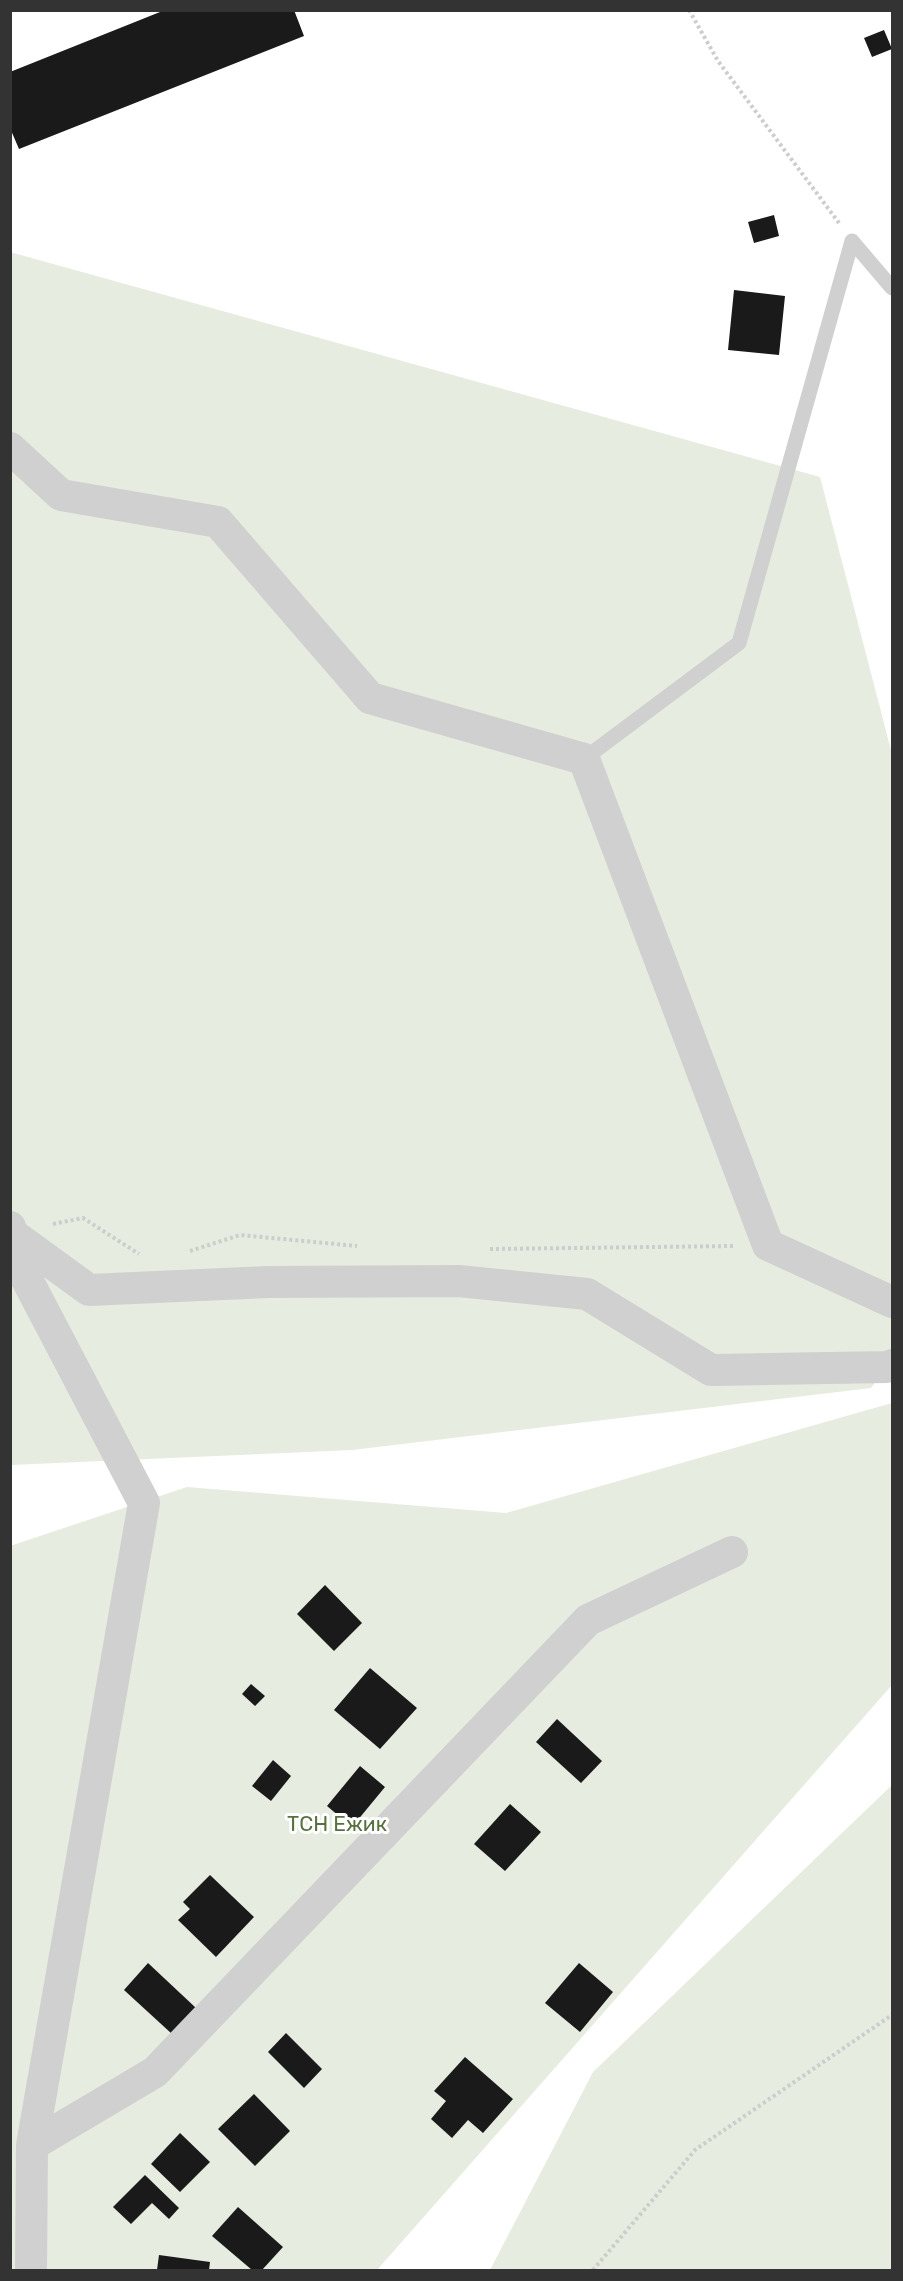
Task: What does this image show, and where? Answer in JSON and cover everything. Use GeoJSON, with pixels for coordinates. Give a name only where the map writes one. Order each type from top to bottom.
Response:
{"type":"FeatureCollection","features":[{"type":"Feature","properties":{"kind":"street"},"geometry":{"type":"LineString","coordinates":[[10,448],[61,495],[218,522],[370,698],[584,759],[768,1245],[892,1302]]}},
{"type":"Feature","properties":{"kind":"street"},"geometry":{"type":"LineString","coordinates":[[11,1231],[89,1290],[268,1282],[470,1282],[587,1294],[711,1370],[892,1365]]}},
{"type":"Feature","properties":{"kind":"street"},"geometry":{"type":"LineString","coordinates":[[11,1231],[22,1270],[144,1503],[32,2145],[31,2271]]}},
{"type":"Feature","properties":{"kind":"street"},"geometry":{"type":"LineString","coordinates":[[32,2145],[155,2073],[588,1620],[732,1552]]}},
{"type":"Feature","properties":{"kind":"lane"},"geometry":{"type":"LineString","coordinates":[[852,241],[892,288]]}},
{"type":"Feature","properties":{"kind":"lane"},"geometry":{"type":"LineString","coordinates":[[584,759],[739,643],[852,241]]}},
{"type":"Feature","properties":{"kind":"path"},"geometry":{"type":"LineString","coordinates":[[689,10],[718,61],[852,241]]}},
{"type":"Feature","properties":{"kind":"path"},"geometry":{"type":"LineString","coordinates":[[11,1231],[83,1218],[141,1256]]}},
{"type":"Feature","properties":{"kind":"path"},"geometry":{"type":"LineString","coordinates":[[184,1252],[240,1235],[363,1247]]}},
{"type":"Feature","properties":{"kind":"path"},"geometry":{"type":"LineString","coordinates":[[481,1249],[768,1245]]}},
{"type":"Feature","properties":{"kind":"path"},"geometry":{"type":"LineString","coordinates":[[593,2271],[695,2150],[892,2015]]}},
{"type":"Feature","properties":{"kind":"green space"},"geometry":{"type":"Polygon","coordinates":[[[10,252],[820,477],[892,754],[892,1359],[871,1388],[352,1450],[11,1465],[10,252]]]}},
{"type":"Feature","properties":{"kind":"green space","name":"ТСН Ежик"},"geometry":{"type":"Polygon","coordinates":[[[892,1403],[892,1685],[377,2270],[11,2270],[10,1546],[187,1487],[506,1513],[892,1403]]]}},
{"type":"Feature","properties":{"kind":"green space"},"geometry":{"type":"Polygon","coordinates":[[[892,1785],[892,2270],[490,2270],[593,2072],[892,1785]]]}},
{"type":"Feature","properties":{"kind":"building"},"geometry":{"type":"Polygon","coordinates":[[[165,10],[294,10],[304,36],[19,149],[10,128],[10,72],[165,10]]]}},
{"type":"Feature","properties":{"kind":"building"},"geometry":{"type":"Polygon","coordinates":[[[884,30],[892,49],[872,57],[864,38],[884,30]]]}},
{"type":"Feature","properties":{"kind":"building"},"geometry":{"type":"Polygon","coordinates":[[[774,215],[779,236],[754,243],[748,222],[774,215]]]}},
{"type":"Feature","properties":{"kind":"building"},"geometry":{"type":"Polygon","coordinates":[[[734,290],[785,296],[779,355],[728,350],[734,290]]]}},
{"type":"Feature","properties":{"kind":"building"},"geometry":{"type":"Polygon","coordinates":[[[325,1585],[362,1623],[334,1651],[297,1614],[325,1585]]]}},
{"type":"Feature","properties":{"kind":"building"},"geometry":{"type":"Polygon","coordinates":[[[370,1668],[417,1708],[380,1749],[334,1710],[370,1668]]]}},
{"type":"Feature","properties":{"kind":"building"},"geometry":{"type":"Polygon","coordinates":[[[251,1684],[265,1696],[255,1706],[242,1694],[251,1684]]]}},
{"type":"Feature","properties":{"kind":"building"},"geometry":{"type":"Polygon","coordinates":[[[557,1719],[602,1761],[581,1783],[536,1742],[557,1719]]]}},
{"type":"Feature","properties":{"kind":"building"},"geometry":{"type":"Polygon","coordinates":[[[273,1760],[291,1776],[271,1801],[252,1786],[273,1760]]]}},
{"type":"Feature","properties":{"kind":"building"},"geometry":{"type":"Polygon","coordinates":[[[360,1766],[385,1787],[352,1827],[327,1806],[360,1766]]]}},
{"type":"Feature","properties":{"kind":"building"},"geometry":{"type":"Polygon","coordinates":[[[510,1804],[541,1832],[505,1871],[474,1844],[510,1804]]]}},
{"type":"Feature","properties":{"kind":"building"},"geometry":{"type":"Polygon","coordinates":[[[210,1875],[254,1917],[216,1957],[178,1920],[190,1909],[183,1902],[210,1875]]]}},
{"type":"Feature","properties":{"kind":"building"},"geometry":{"type":"Polygon","coordinates":[[[148,1963],[196,2008],[172,2034],[124,1990],[148,1963]]]}},
{"type":"Feature","properties":{"kind":"building"},"geometry":{"type":"Polygon","coordinates":[[[579,1963],[613,1992],[580,2032],[545,2003],[579,1963]]]}},
{"type":"Feature","properties":{"kind":"building"},"geometry":{"type":"Polygon","coordinates":[[[286,2033],[322,2069],[304,2088],[268,2052],[286,2033]]]}},
{"type":"Feature","properties":{"kind":"building"},"geometry":{"type":"Polygon","coordinates":[[[465,2057],[513,2099],[483,2133],[468,2120],[452,2138],[431,2119],[446,2101],[434,2091],[465,2057]]]}},
{"type":"Feature","properties":{"kind":"building"},"geometry":{"type":"Polygon","coordinates":[[[254,2094],[290,2131],[255,2166],[218,2129],[254,2094]]]}},
{"type":"Feature","properties":{"kind":"building"},"geometry":{"type":"Polygon","coordinates":[[[180,2133],[210,2162],[180,2192],[151,2164],[180,2133]]]}},
{"type":"Feature","properties":{"kind":"building"},"geometry":{"type":"Polygon","coordinates":[[[145,2175],[179,2208],[169,2219],[152,2203],[131,2224],[113,2207],[145,2175]]]}},
{"type":"Feature","properties":{"kind":"building"},"geometry":{"type":"Polygon","coordinates":[[[238,2207],[283,2247],[262,2270],[252,2270],[212,2236],[238,2207]]]}},
{"type":"Feature","properties":{"kind":"building"},"geometry":{"type":"Polygon","coordinates":[[[159,2255],[210,2262],[209,2270],[157,2270],[159,2255]]]}}]}
